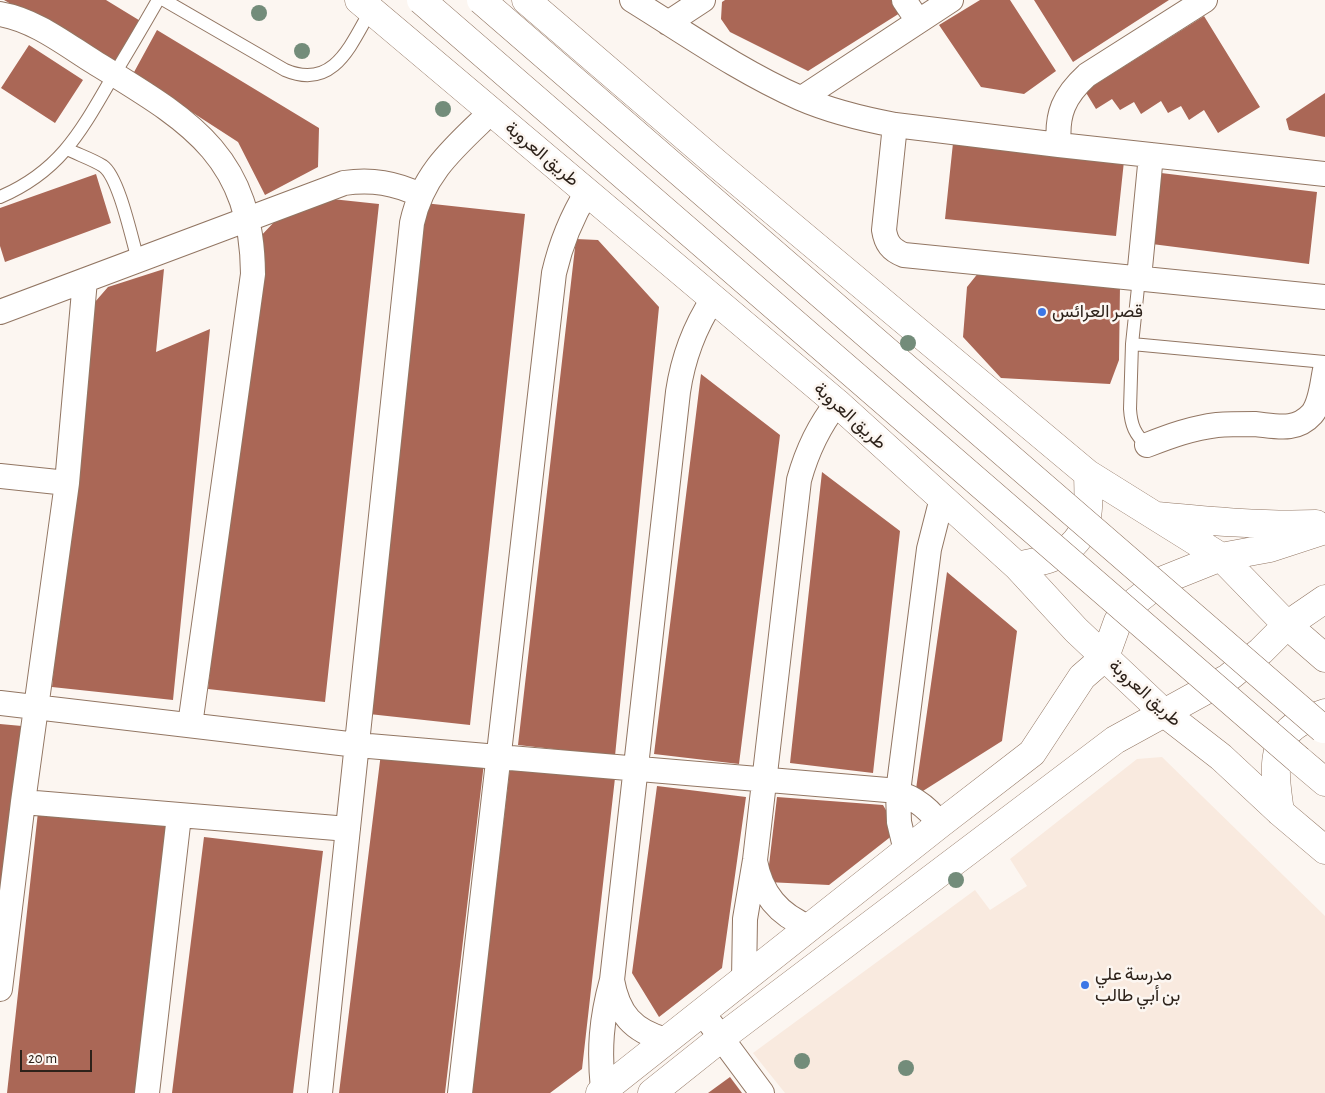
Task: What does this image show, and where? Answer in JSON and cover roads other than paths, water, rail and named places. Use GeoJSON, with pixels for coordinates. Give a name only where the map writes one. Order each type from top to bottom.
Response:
{"type":"FeatureCollection","features":[{"type":"Feature","properties":{"kind":"main road","name":"طريق العروبة"},"geometry":{"type":"LineString","coordinates":[[421,0],[1325,782]]}},
{"type":"Feature","properties":{"kind":"main road"},"geometry":{"type":"LineString","coordinates":[[481,0],[1325,724]]}},
{"type":"Feature","properties":{"kind":"main road"},"geometry":{"type":"LineString","coordinates":[[526,0],[1088,474],[1221,558],[1287,625],[1325,658]]}},
{"type":"Feature","properties":{"kind":"main road","name":"طريق العروبة"},"geometry":{"type":"LineString","coordinates":[[365,5],[837,403],[1017,566],[1076,630],[1164,712],[1221,757],[1280,812],[1325,850]]}},
{"type":"Feature","properties":{"kind":"main road"},"geometry":{"type":"LineString","coordinates":[[1017,566],[1051,558],[1070,548],[1083,533],[1088,519],[1089,508],[1088,474]]}},
{"type":"Feature","properties":{"kind":"main road"},"geometry":{"type":"LineString","coordinates":[[1151,515],[1243,524],[1325,524]]}},
{"type":"Feature","properties":{"kind":"main road"},"geometry":{"type":"LineString","coordinates":[[602,1092],[906,850],[1032,753],[1082,677],[1105,657],[1118,621],[1136,601],[1160,582],[1221,558],[1270,548],[1325,530]]}},
{"type":"Feature","properties":{"kind":"main road"},"geometry":{"type":"LineString","coordinates":[[652,1093],[721,1038],[1114,740],[1228,678],[1261,651],[1287,625],[1325,599]]}},
{"type":"Feature","properties":{"kind":"main road"},"geometry":{"type":"LineString","coordinates":[[1280,812],[1275,778],[1276,754],[1288,732],[1300,723],[1325,724]]}},
{"type":"Feature","properties":{"kind":"street"},"geometry":{"type":"LineString","coordinates":[[632,0],[755,75],[802,98],[848,114],[895,125],[1059,146],[1325,174]]}},
{"type":"Feature","properties":{"kind":"street"},"geometry":{"type":"LineString","coordinates":[[668,22],[703,0]]}},
{"type":"Feature","properties":{"kind":"street"},"geometry":{"type":"LineString","coordinates":[[904,0],[918,21]]}},
{"type":"Feature","properties":{"kind":"street"},"geometry":{"type":"LineString","coordinates":[[802,98],[951,0]]}},
{"type":"Feature","properties":{"kind":"street"},"geometry":{"type":"LineString","coordinates":[[1059,146],[1059,119],[1069,94],[1077,84],[1087,75],[1205,0]]}},
{"type":"Feature","properties":{"kind":"street"},"geometry":{"type":"LineString","coordinates":[[0,14],[23,20],[39,27],[192,126],[207,142],[232,177],[248,218],[253,274],[190,725]]}},
{"type":"Feature","properties":{"kind":"street"},"geometry":{"type":"LineString","coordinates":[[320,1093],[410,237],[415,209],[426,183],[442,160],[491,112]]}},
{"type":"Feature","properties":{"kind":"street"},"geometry":{"type":"LineString","coordinates":[[895,125],[884,230],[885,239],[896,252],[904,255],[1325,297]]}},
{"type":"Feature","properties":{"kind":"street"},"geometry":{"type":"LineString","coordinates":[[1139,278],[1151,155]]}},
{"type":"Feature","properties":{"kind":"street"},"geometry":{"type":"LineString","coordinates":[[0,312],[328,187],[359,181],[391,184],[420,196]]}},
{"type":"Feature","properties":{"kind":"street"},"geometry":{"type":"LineString","coordinates":[[460,1093],[554,273],[566,231],[587,192]]}},
{"type":"Feature","properties":{"kind":"street"},"geometry":{"type":"LineString","coordinates":[[0,989],[23,802],[67,483],[86,280]]}},
{"type":"Feature","properties":{"kind":"street"},"geometry":{"type":"LineString","coordinates":[[602,1092],[600,1046],[606,1002],[612,980],[681,372],[693,334],[713,298]]}},
{"type":"Feature","properties":{"kind":"street"},"geometry":{"type":"LineString","coordinates":[[1147,445],[1182,432],[1218,425],[1256,424],[1285,428],[1296,426],[1312,413],[1317,404],[1325,370]]}},
{"type":"Feature","properties":{"kind":"street"},"geometry":{"type":"LineString","coordinates":[[744,979],[745,919],[755,860],[798,480],[809,447],[817,431],[837,403]]}},
{"type":"Feature","properties":{"kind":"street"},"geometry":{"type":"LineString","coordinates":[[0,476],[67,483]]}},
{"type":"Feature","properties":{"kind":"street"},"geometry":{"type":"LineString","coordinates":[[906,850],[899,822],[898,792],[929,549],[942,498]]}},
{"type":"Feature","properties":{"kind":"street"},"geometry":{"type":"LineString","coordinates":[[0,703],[357,745],[898,792],[922,804],[940,824]]}},
{"type":"Feature","properties":{"kind":"street"},"geometry":{"type":"LineString","coordinates":[[23,802],[348,829]]}},
{"type":"Feature","properties":{"kind":"street"},"geometry":{"type":"LineString","coordinates":[[147,1093],[179,816]]}},
{"type":"Feature","properties":{"kind":"street"},"geometry":{"type":"LineString","coordinates":[[755,860],[757,872],[768,896],[786,915],[809,928]]}},
{"type":"Feature","properties":{"kind":"street"},"geometry":{"type":"LineString","coordinates":[[612,980],[620,1008],[629,1020],[640,1030],[666,1040]]}},
{"type":"Feature","properties":{"kind":"street"},"geometry":{"type":"LineString","coordinates":[[702,1012],[762,1093]]}},
{"type":"Feature","properties":{"kind":"lane"},"geometry":{"type":"LineString","coordinates":[[0,197],[25,185],[67,150],[82,130],[158,0]]}},
{"type":"Feature","properties":{"kind":"lane"},"geometry":{"type":"LineString","coordinates":[[164,0],[284,70],[304,76],[324,72],[340,61],[365,5]]}},
{"type":"Feature","properties":{"kind":"lane"},"geometry":{"type":"LineString","coordinates":[[67,150],[103,166],[110,172],[117,188],[138,260]]}},
{"type":"Feature","properties":{"kind":"lane"},"geometry":{"type":"LineString","coordinates":[[1139,278],[1132,344],[1130,420],[1139,438],[1147,445]]}},
{"type":"Feature","properties":{"kind":"lane"},"geometry":{"type":"LineString","coordinates":[[1132,344],[1325,362]]}},
{"type":"Feature","properties":{"kind":"place","name":"قصر العرائس"},"geometry":{"type":"Point","coordinates":[1042,312]}},
{"type":"Feature","properties":{"kind":"place","name":"مدرسة علي بن أبي طالب"},"geometry":{"type":"Point","coordinates":[1085,985]}}]}
